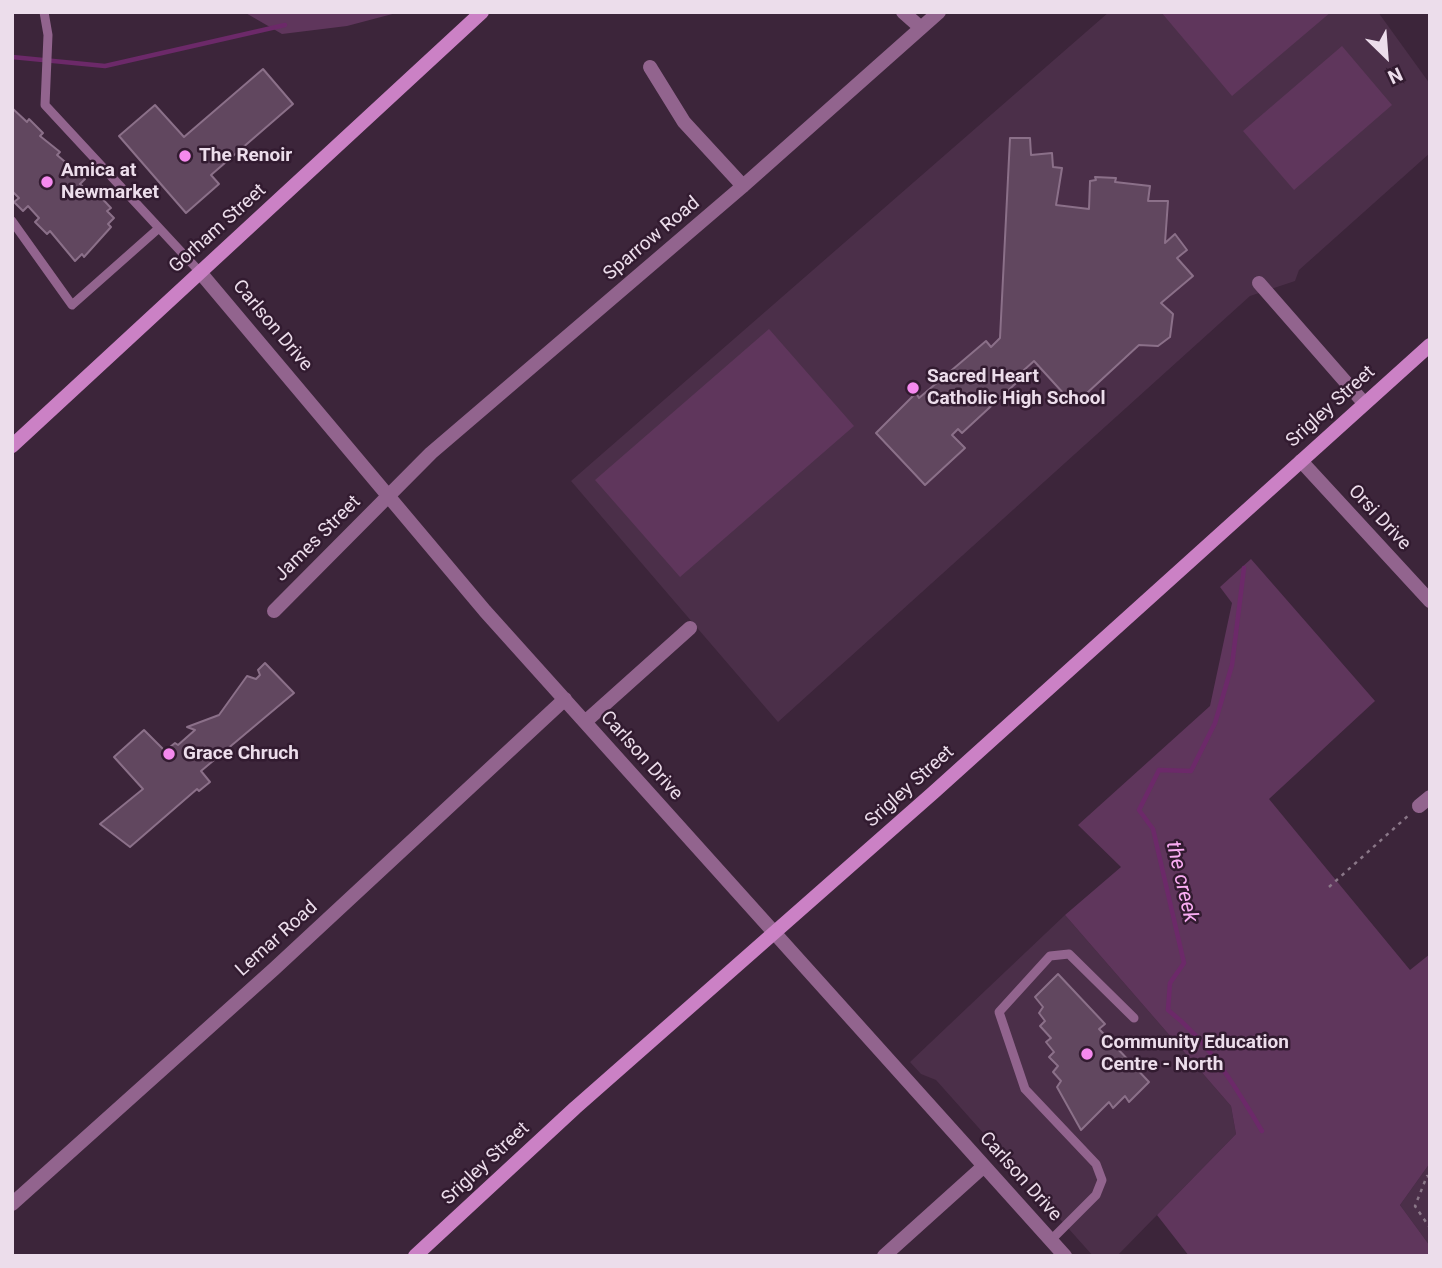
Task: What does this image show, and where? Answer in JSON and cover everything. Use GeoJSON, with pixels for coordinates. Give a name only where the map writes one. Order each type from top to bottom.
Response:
{"type":"FeatureCollection","features":[{"type":"Feature","properties":{"kind":"street","name":"Gorham Street"},"geometry":{"type":"LineString","coordinates":[[12,446],[200,271],[336,150],[482,12]]}},
{"type":"Feature","properties":{"kind":"street"},"geometry":{"type":"LineString","coordinates":[[903,12],[921,29]]}},
{"type":"Feature","properties":{"kind":"street","name":"Sparrow Road"},"geometry":{"type":"LineString","coordinates":[[389,495],[492,399],[743,186],[939,12]]}},
{"type":"Feature","properties":{"kind":"street"},"geometry":{"type":"LineString","coordinates":[[650,66],[684,122],[743,186]]}},
{"type":"Feature","properties":{"kind":"street","name":"Carlson Drive"},"geometry":{"type":"LineString","coordinates":[[200,271],[485,611],[1065,1256]]}},
{"type":"Feature","properties":{"kind":"street"},"geometry":{"type":"LineString","coordinates":[[1259,283],[1364,403]]}},
{"type":"Feature","properties":{"kind":"street","name":"Srigley Street"},"geometry":{"type":"LineString","coordinates":[[415,1256],[575,1108],[775,933],[1430,345]]}},
{"type":"Feature","properties":{"kind":"street","name":"Orsi Drive"},"geometry":{"type":"LineString","coordinates":[[1301,461],[1430,601]]}},
{"type":"Feature","properties":{"kind":"street","name":"James Street"},"geometry":{"type":"LineString","coordinates":[[274,611],[389,495]]}},
{"type":"Feature","properties":{"kind":"street"},"geometry":{"type":"LineString","coordinates":[[585,722],[690,628]]}},
{"type":"Feature","properties":{"kind":"street","name":"Lemar Road"},"geometry":{"type":"LineString","coordinates":[[12,1204],[284,960],[565,699]]}},
{"type":"Feature","properties":{"kind":"street"},"geometry":{"type":"LineString","coordinates":[[884,1256],[984,1166]]}},
{"type":"Feature","properties":{"kind":"lane"},"geometry":{"type":"LineString","coordinates":[[42,12],[48,35],[46,105],[200,271]]}},
{"type":"Feature","properties":{"kind":"lane"},"geometry":{"type":"LineString","coordinates":[[12,221],[72,305],[159,228]]}},
{"type":"Feature","properties":{"kind":"lane"},"geometry":{"type":"LineString","coordinates":[[1051,1240],[1096,1195],[1102,1180],[1096,1164],[1025,1089],[999,1012],[1050,956],[1069,954],[1134,1018]]}},
{"type":"Feature","properties":{"kind":"path"},"geometry":{"type":"LineString","coordinates":[[1329,887],[1424,802]]}},
{"type":"Feature","properties":{"kind":"path"},"geometry":{"type":"LineString","coordinates":[[1430,1177],[1427,1176],[1415,1206],[1430,1228]]}},
{"type":"Feature","properties":{"kind":"shaded area"},"geometry":{"type":"Polygon","coordinates":[[[244,12],[400,12],[347,26],[282,34],[244,12]]]}},
{"type":"Feature","properties":{"kind":"shaded area","name":"Sacred Heart Catholic High School"},"geometry":{"type":"Polygon","coordinates":[[[1109,12],[1378,12],[1430,84],[1430,153],[1299,270],[1295,281],[1250,296],[778,722],[571,481],[1109,12]]]}},
{"type":"Feature","properties":{"kind":"shaded area"},"geometry":{"type":"Polygon","coordinates":[[[1161,12],[1331,12],[1232,96],[1161,12]]]}},
{"type":"Feature","properties":{"kind":"shaded area"},"geometry":{"type":"Polygon","coordinates":[[[1342,46],[1392,105],[1294,190],[1243,131],[1342,46]]]}},
{"type":"Feature","properties":{"kind":"shaded area"},"geometry":{"type":"Polygon","coordinates":[[[769,329],[854,426],[680,577],[595,480],[769,329]]]}},
{"type":"Feature","properties":{"kind":"shaded area"},"geometry":{"type":"Polygon","coordinates":[[[1251,559],[1375,701],[1269,799],[1410,970],[1430,954],[1430,1163],[1400,1205],[1430,1246],[1430,1256],[1189,1256],[1157,1215],[1236,1134],[1231,1106],[1065,915],[1121,867],[1078,825],[1210,706],[1232,603],[1220,587],[1251,559]]]}},
{"type":"Feature","properties":{"kind":"shaded area"},"geometry":{"type":"Polygon","coordinates":[[[1065,915],[1231,1106],[1236,1134],[1117,1256],[1093,1256],[936,1080],[921,1074],[910,1062],[1065,915]]]}},
{"type":"Feature","properties":{"kind":"shaded area"},"geometry":{"type":"Polygon","coordinates":[[[1430,1163],[1430,1246],[1400,1205],[1430,1163]]]}},
{"type":"Feature","properties":{"kind":"building","name":"The Renoir"},"geometry":{"type":"Polygon","coordinates":[[[263,69],[293,104],[211,175],[219,184],[186,213],[119,136],[155,105],[184,137],[263,69]]]}},
{"type":"Feature","properties":{"kind":"building","name":"Amica at Newmarket"},"geometry":{"type":"Polygon","coordinates":[[[12,108],[27,122],[29,119],[43,133],[40,136],[60,152],[57,155],[85,179],[80,184],[90,194],[94,190],[111,208],[107,211],[114,218],[108,224],[111,227],[84,257],[82,254],[75,261],[50,231],[47,234],[35,222],[39,218],[28,206],[23,211],[14,202],[19,198],[12,191],[12,108]]]}},
{"type":"Feature","properties":{"kind":"building"},"geometry":{"type":"Polygon","coordinates":[[[1010,138],[1030,138],[1031,155],[1052,153],[1053,167],[1062,168],[1056,205],[1089,209],[1090,181],[1096,180],[1095,177],[1116,178],[1115,182],[1150,186],[1148,201],[1168,201],[1165,243],[1175,234],[1187,250],[1177,258],[1193,276],[1161,303],[1173,314],[1170,337],[1158,346],[1139,345],[1074,405],[1034,361],[1024,370],[1027,373],[962,433],[958,429],[952,435],[965,448],[925,485],[876,433],[916,393],[919,398],[986,341],[991,347],[1000,338],[1010,138]]]}},
{"type":"Feature","properties":{"kind":"building","name":"Grace Chruch"},"geometry":{"type":"Polygon","coordinates":[[[265,663],[294,693],[201,771],[210,782],[199,791],[197,789],[130,847],[100,824],[143,789],[114,757],[144,730],[165,751],[175,743],[178,745],[195,730],[187,727],[219,715],[247,676],[256,679],[260,675],[258,670],[265,663]]]}},
{"type":"Feature","properties":{"kind":"building","name":"Community Education Centre - North"},"geometry":{"type":"Polygon","coordinates":[[[1058,974],[1105,1024],[1099,1029],[1149,1082],[1129,1102],[1125,1096],[1113,1108],[1109,1102],[1081,1130],[1057,1087],[1061,1081],[1053,1072],[1058,1066],[1049,1057],[1054,1052],[1046,1042],[1051,1038],[1040,1026],[1045,1021],[1039,1013],[1043,1007],[1035,997],[1058,974]]]}},
{"type":"Feature","properties":{"kind":"waterway"},"geometry":{"type":"LineString","coordinates":[[12,57],[105,66],[285,25]]}},
{"type":"Feature","properties":{"kind":"waterway","name":"the creek"},"geometry":{"type":"LineString","coordinates":[[1244,568],[1232,665],[1215,723],[1191,771],[1159,770],[1139,810],[1153,829],[1184,963],[1170,983],[1168,1010],[1209,1050],[1262,1131]]}},
{"type":"Feature","properties":{"kind":"place","name":"The Renoir"},"geometry":{"type":"Point","coordinates":[185,156]}},
{"type":"Feature","properties":{"kind":"place","name":"Amica at Newmarket"},"geometry":{"type":"Point","coordinates":[47,182]}},
{"type":"Feature","properties":{"kind":"place","name":"Sacred Heart Catholic High School"},"geometry":{"type":"Point","coordinates":[913,388]}},
{"type":"Feature","properties":{"kind":"place","name":"Grace Chruch"},"geometry":{"type":"Point","coordinates":[169,754]}},
{"type":"Feature","properties":{"kind":"place","name":"Community Education Centre - North"},"geometry":{"type":"Point","coordinates":[1087,1054]}}]}
